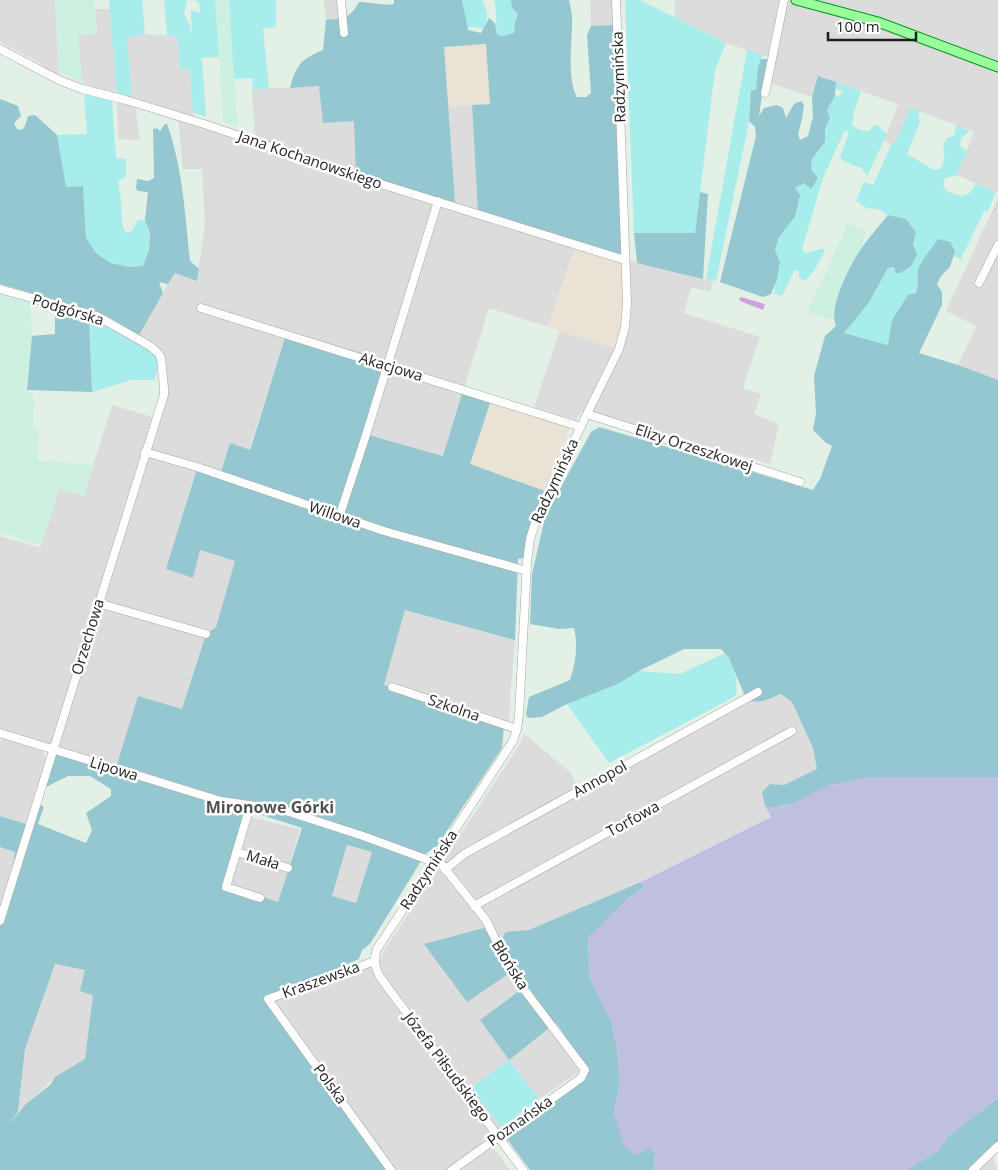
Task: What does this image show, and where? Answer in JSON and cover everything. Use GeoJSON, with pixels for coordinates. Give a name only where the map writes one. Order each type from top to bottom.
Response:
{"type":"FeatureCollection","features":[{"type":"Feature","properties":{"kind":"main road"},"geometry":{"type":"LineString","coordinates":[[796,0],[878,22],[998,67]]}},
{"type":"Feature","properties":{"kind":"street"},"geometry":{"type":"LineString","coordinates":[[341,0],[344,33]]}},
{"type":"Feature","properties":{"kind":"street","name":"Radzymińska"},"geometry":{"type":"LineString","coordinates":[[375,961],[377,949],[508,751],[517,729],[530,539],[548,493],[616,356],[624,336],[626,316],[625,260],[616,0]]}},
{"type":"Feature","properties":{"kind":"street"},"geometry":{"type":"LineString","coordinates":[[765,93],[784,0]]}},
{"type":"Feature","properties":{"kind":"street","name":"Jana Kochanowskiego"},"geometry":{"type":"LineString","coordinates":[[0,49],[59,80],[82,89],[126,100],[625,260]]}},
{"type":"Feature","properties":{"kind":"street"},"geometry":{"type":"LineString","coordinates":[[339,517],[438,201]]}},
{"type":"Feature","properties":{"kind":"street"},"geometry":{"type":"LineString","coordinates":[[979,282],[998,245]]}},
{"type":"Feature","properties":{"kind":"street","name":"Podgórska"},"geometry":{"type":"LineString","coordinates":[[0,289],[97,316],[150,346],[158,353]]}},
{"type":"Feature","properties":{"kind":"street","name":"Akacjowa"},"geometry":{"type":"LineString","coordinates":[[201,308],[581,427]]}},
{"type":"Feature","properties":{"kind":"street","name":"Orzechowa"},"geometry":{"type":"LineString","coordinates":[[0,921],[164,395],[161,358],[158,353]]}},
{"type":"Feature","properties":{"kind":"street","name":"Elizy Orzeszkowej"},"geometry":{"type":"LineString","coordinates":[[587,414],[800,482]]}},
{"type":"Feature","properties":{"kind":"street","name":"Willowa"},"geometry":{"type":"LineString","coordinates":[[145,452],[197,467],[384,532],[527,571]]}},
{"type":"Feature","properties":{"kind":"street"},"geometry":{"type":"LineString","coordinates":[[98,603],[206,634]]}},
{"type":"Feature","properties":{"kind":"street","name":"Szkolna"},"geometry":{"type":"LineString","coordinates":[[392,687],[517,729]]}},
{"type":"Feature","properties":{"kind":"street","name":"Annopol"},"geometry":{"type":"LineString","coordinates":[[445,870],[464,854],[758,692]]}},
{"type":"Feature","properties":{"kind":"street","name":"Torfowa"},"geometry":{"type":"LineString","coordinates":[[474,906],[792,731]]}},
{"type":"Feature","properties":{"kind":"street","name":"Lipowa"},"geometry":{"type":"LineString","coordinates":[[0,733],[229,803],[248,813],[237,852]]}},
{"type":"Feature","properties":{"kind":"street","name":"Lipowa"},"geometry":{"type":"LineString","coordinates":[[229,803],[235,802],[283,810],[434,862]]}},
{"type":"Feature","properties":{"kind":"street"},"geometry":{"type":"LineString","coordinates":[[237,852],[226,887],[260,898]]}},
{"type":"Feature","properties":{"kind":"street","name":"Mała"},"geometry":{"type":"LineString","coordinates":[[237,852],[288,868]]}},
{"type":"Feature","properties":{"kind":"street","name":"Błońska"},"geometry":{"type":"LineString","coordinates":[[434,862],[442,865],[486,920],[511,972],[585,1070]]}},
{"type":"Feature","properties":{"kind":"street","name":"Kraszewska"},"geometry":{"type":"LineString","coordinates":[[268,999],[375,961]]}},
{"type":"Feature","properties":{"kind":"street","name":"Józefa Piłsudskiego"},"geometry":{"type":"LineString","coordinates":[[375,961],[380,977],[523,1170]]}},
{"type":"Feature","properties":{"kind":"street","name":"Polska"},"geometry":{"type":"LineString","coordinates":[[268,999],[391,1170]]}},
{"type":"Feature","properties":{"kind":"street","name":"Poznańska"},"geometry":{"type":"LineString","coordinates":[[452,1170],[581,1078],[585,1070]]}},
{"type":"Feature","properties":{"kind":"street"},"geometry":{"type":"LineString","coordinates":[[973,1170],[998,1146]]}},
{"type":"Feature","properties":{"kind":"shaded area"},"geometry":{"type":"Polygon","coordinates":[[[0,0],[55,0],[59,80],[40,63],[0,42],[0,0]]]}},
{"type":"Feature","properties":{"kind":"shaded area"},"geometry":{"type":"Polygon","coordinates":[[[109,0],[142,0],[145,34],[127,38],[132,99],[117,94],[109,0]]]}},
{"type":"Feature","properties":{"kind":"shaded area"},"geometry":{"type":"Polygon","coordinates":[[[164,0],[187,0],[184,14],[192,34],[191,10],[200,13],[199,3],[194,0],[215,0],[219,57],[202,58],[206,117],[193,112],[190,69],[180,69],[177,36],[167,35],[164,0]]]}},
{"type":"Feature","properties":{"kind":"shaded area"},"geometry":{"type":"Polygon","coordinates":[[[229,0],[276,0],[276,27],[263,29],[269,89],[252,89],[253,78],[234,79],[229,0]]]}},
{"type":"Feature","properties":{"kind":"shaded area"},"geometry":{"type":"Polygon","coordinates":[[[324,0],[343,0],[343,19],[326,20],[324,0]]]}},
{"type":"Feature","properties":{"kind":"shaded area"},"geometry":{"type":"Polygon","coordinates":[[[394,0],[462,0],[468,30],[481,33],[489,18],[495,23],[497,34],[502,36],[514,33],[518,14],[512,8],[511,0],[569,0],[572,16],[571,69],[577,97],[586,97],[591,93],[587,35],[591,26],[617,25],[624,259],[478,213],[472,105],[490,104],[486,44],[444,47],[455,202],[434,199],[356,174],[354,121],[323,123],[319,86],[290,88],[297,68],[309,56],[323,50],[326,20],[346,17],[359,2],[394,4],[394,0]]]}},
{"type":"Feature","properties":{"kind":"shaded area"},"geometry":{"type":"Polygon","coordinates":[[[462,0],[482,0],[487,14],[484,28],[467,27],[462,0]]]}},
{"type":"Feature","properties":{"kind":"shaded area"},"geometry":{"type":"Polygon","coordinates":[[[495,0],[511,0],[512,8],[518,14],[514,33],[502,36],[497,34],[495,0]]]}},
{"type":"Feature","properties":{"kind":"shaded area"},"geometry":{"type":"Polygon","coordinates":[[[590,0],[613,0],[614,26],[591,26],[590,0]]]}},
{"type":"Feature","properties":{"kind":"shaded area"},"geometry":{"type":"Polygon","coordinates":[[[625,0],[640,0],[726,43],[715,70],[695,233],[634,233],[625,0]]]}},
{"type":"Feature","properties":{"kind":"shaded area"},"geometry":{"type":"Polygon","coordinates":[[[675,0],[998,0],[998,193],[957,175],[974,132],[911,108],[895,145],[884,141],[898,104],[819,76],[812,97],[767,82],[772,58],[726,43],[675,17],[675,0]]]}},
{"type":"Feature","properties":{"kind":"shaded area"},"geometry":{"type":"Polygon","coordinates":[[[95,9],[110,9],[117,94],[132,99],[127,37],[145,34],[177,36],[180,69],[190,69],[194,123],[255,142],[252,89],[319,86],[434,199],[455,201],[447,107],[472,105],[478,213],[576,244],[548,327],[489,308],[443,456],[365,434],[287,331],[249,450],[220,476],[166,569],[192,578],[200,550],[235,561],[216,627],[206,634],[182,709],[138,696],[117,764],[0,729],[0,536],[40,548],[59,489],[84,495],[112,405],[156,418],[164,388],[160,348],[139,335],[174,273],[197,280],[205,224],[202,169],[183,169],[178,117],[135,104],[140,140],[118,139],[117,98],[82,83],[78,35],[97,34],[95,9]]]}},
{"type":"Feature","properties":{"kind":"shaded area"},"geometry":{"type":"Polygon","coordinates":[[[486,44],[490,104],[447,107],[444,47],[486,44]]]}},
{"type":"Feature","properties":{"kind":"shaded area"},"geometry":{"type":"Polygon","coordinates":[[[747,50],[763,55],[758,67],[756,89],[751,92],[749,121],[716,281],[706,279],[747,50]]]}},
{"type":"Feature","properties":{"kind":"shaded area"},"geometry":{"type":"Polygon","coordinates":[[[761,59],[767,59],[759,116],[764,108],[777,105],[783,108],[786,118],[794,104],[801,101],[804,105],[798,134],[800,140],[808,136],[813,117],[812,97],[818,76],[836,82],[835,96],[827,110],[830,118],[825,129],[825,142],[812,159],[811,169],[818,178],[811,189],[804,183],[795,188],[800,195],[795,217],[779,237],[775,250],[780,262],[777,280],[771,294],[763,297],[720,282],[756,136],[755,127],[749,121],[751,91],[756,89],[758,67],[761,59]]]}},
{"type":"Feature","properties":{"kind":"shaded area"},"geometry":{"type":"Polygon","coordinates":[[[836,82],[861,91],[852,125],[860,130],[869,131],[874,125],[878,126],[887,134],[867,176],[862,168],[842,160],[840,156],[849,133],[846,130],[844,132],[823,178],[802,249],[805,253],[825,249],[824,253],[807,279],[804,281],[799,278],[799,270],[794,271],[782,296],[774,294],[780,262],[775,250],[779,237],[795,217],[795,188],[804,183],[811,169],[812,159],[825,142],[825,129],[830,118],[827,110],[835,96],[841,95],[842,91],[836,89],[836,82]]]}},
{"type":"Feature","properties":{"kind":"shaded area"},"geometry":{"type":"Polygon","coordinates":[[[84,94],[112,101],[116,158],[126,159],[126,174],[124,178],[119,180],[122,221],[126,233],[132,231],[138,220],[145,220],[150,243],[143,266],[129,267],[111,263],[96,253],[86,238],[83,186],[66,188],[57,135],[87,134],[84,94]]]}},
{"type":"Feature","properties":{"kind":"shaded area"},"geometry":{"type":"Polygon","coordinates":[[[0,99],[18,106],[21,116],[14,123],[17,129],[22,130],[28,116],[35,115],[57,135],[66,187],[83,186],[86,238],[96,253],[111,263],[129,267],[143,266],[149,250],[150,233],[145,220],[148,192],[138,191],[136,188],[137,179],[148,181],[154,178],[153,129],[157,128],[160,131],[167,124],[180,175],[190,261],[199,269],[197,281],[175,273],[168,284],[159,282],[163,293],[139,335],[103,314],[0,284],[0,99]]]}},
{"type":"Feature","properties":{"kind":"shaded area"},"geometry":{"type":"Polygon","coordinates":[[[910,108],[920,111],[918,116],[920,122],[907,154],[934,170],[940,169],[944,158],[943,146],[947,138],[955,135],[956,125],[969,131],[961,139],[960,146],[967,151],[957,175],[945,178],[943,186],[948,192],[962,196],[970,193],[976,184],[996,192],[988,211],[984,211],[961,259],[954,256],[955,251],[938,240],[922,261],[917,271],[917,289],[892,320],[889,345],[844,333],[868,304],[888,268],[895,267],[913,245],[916,232],[906,219],[888,215],[878,209],[867,208],[856,201],[864,182],[873,185],[892,143],[895,144],[910,108]]]}},
{"type":"Feature","properties":{"kind":"shaded area"},"geometry":{"type":"Polygon","coordinates":[[[700,192],[708,194],[703,279],[637,263],[634,233],[695,233],[700,192]]]}},
{"type":"Feature","properties":{"kind":"shaded area"},"geometry":{"type":"Polygon","coordinates":[[[998,198],[998,380],[958,365],[976,326],[946,311],[998,198]]]}},
{"type":"Feature","properties":{"kind":"shaded area"},"geometry":{"type":"Polygon","coordinates":[[[888,215],[906,219],[916,232],[913,245],[917,254],[911,266],[900,273],[896,273],[894,267],[888,268],[868,304],[844,333],[888,345],[892,320],[908,295],[915,293],[918,284],[918,269],[922,262],[938,239],[950,242],[955,251],[950,267],[941,276],[937,284],[942,292],[942,305],[919,353],[998,380],[998,777],[874,777],[830,785],[798,802],[773,808],[765,806],[762,792],[770,784],[784,785],[817,769],[813,748],[792,702],[781,694],[759,701],[746,699],[729,658],[721,649],[684,649],[639,671],[618,684],[567,704],[542,717],[528,718],[526,714],[529,697],[570,680],[574,667],[576,647],[574,628],[559,629],[530,624],[532,574],[548,511],[591,432],[599,427],[813,490],[820,479],[832,446],[813,430],[816,413],[814,376],[825,336],[836,326],[834,318],[835,308],[846,275],[861,249],[888,215]]]}},
{"type":"Feature","properties":{"kind":"shaded area"},"geometry":{"type":"Polygon","coordinates":[[[576,244],[624,259],[628,320],[617,349],[548,327],[576,244]]]}},
{"type":"Feature","properties":{"kind":"shaded area"},"geometry":{"type":"Polygon","coordinates":[[[624,259],[713,281],[710,292],[691,287],[684,313],[760,337],[743,388],[761,394],[754,414],[779,424],[770,464],[582,411],[576,420],[534,407],[560,331],[617,349],[624,259]]]}},
{"type":"Feature","properties":{"kind":"shaded area"},"geometry":{"type":"Polygon","coordinates":[[[741,297],[765,304],[763,310],[740,301],[741,297]]]}},
{"type":"Feature","properties":{"kind":"shaded area"},"geometry":{"type":"Polygon","coordinates":[[[55,309],[89,317],[92,392],[27,390],[32,336],[55,334],[55,309]]]}},
{"type":"Feature","properties":{"kind":"shaded area"},"geometry":{"type":"Polygon","coordinates":[[[89,317],[101,318],[157,354],[157,372],[154,380],[131,380],[92,392],[89,317]]]}},
{"type":"Feature","properties":{"kind":"shaded area"},"geometry":{"type":"Polygon","coordinates":[[[287,331],[388,361],[365,434],[443,456],[464,387],[492,397],[470,464],[545,491],[528,532],[524,558],[518,559],[515,640],[405,610],[384,685],[504,726],[502,748],[437,846],[424,855],[349,828],[225,798],[117,764],[138,696],[182,709],[206,634],[216,627],[235,561],[200,550],[193,578],[166,569],[197,469],[220,476],[230,443],[250,450],[287,331]]]}},
{"type":"Feature","properties":{"kind":"shaded area"},"geometry":{"type":"Polygon","coordinates":[[[492,397],[571,425],[545,491],[469,464],[492,397]]]}},
{"type":"Feature","properties":{"kind":"shaded area"},"geometry":{"type":"Polygon","coordinates":[[[405,610],[515,640],[509,723],[384,685],[405,610]]]}},
{"type":"Feature","properties":{"kind":"shaded area"},"geometry":{"type":"Polygon","coordinates":[[[725,653],[735,673],[737,684],[736,696],[609,763],[567,704],[587,691],[595,693],[618,684],[639,671],[680,674],[725,653]]]}},
{"type":"Feature","properties":{"kind":"shaded area"},"geometry":{"type":"Polygon","coordinates":[[[782,695],[792,702],[813,748],[818,769],[784,785],[770,784],[765,806],[771,817],[641,882],[511,972],[523,988],[480,1020],[509,1059],[550,1029],[581,1070],[539,1099],[509,1060],[472,1088],[502,1128],[484,1135],[483,1141],[488,1148],[494,1149],[510,1170],[392,1170],[268,999],[380,961],[383,952],[520,744],[524,734],[570,772],[581,793],[746,699],[766,700],[782,695]]]}},
{"type":"Feature","properties":{"kind":"shaded area"},"geometry":{"type":"Polygon","coordinates":[[[2,738],[42,751],[46,757],[26,824],[0,816],[0,743],[2,738]]]}},
{"type":"Feature","properties":{"kind":"shaded area"},"geometry":{"type":"Polygon","coordinates":[[[55,753],[230,808],[245,815],[224,884],[278,902],[302,828],[240,808],[240,805],[285,813],[421,861],[370,944],[362,950],[359,959],[269,999],[392,1170],[0,1170],[0,910],[6,903],[15,852],[0,847],[0,816],[26,824],[34,801],[44,807],[38,824],[86,843],[92,830],[86,813],[111,796],[111,789],[90,776],[68,776],[44,788],[55,753]],[[347,845],[332,896],[356,903],[372,852],[347,845]],[[55,964],[25,1049],[18,1112],[10,1123],[26,1104],[50,1085],[55,1077],[85,1059],[93,995],[80,991],[85,970],[55,964]]]}},
{"type":"Feature","properties":{"kind":"shaded area"},"geometry":{"type":"Polygon","coordinates":[[[874,777],[998,777],[998,1098],[951,1134],[937,1151],[907,1170],[654,1170],[655,1152],[650,1148],[636,1155],[624,1146],[614,1114],[620,1080],[617,1048],[612,1024],[590,977],[588,938],[630,897],[644,887],[641,882],[771,817],[765,806],[774,807],[791,804],[831,785],[874,777]]]}},
{"type":"Feature","properties":{"kind":"shaded area"},"geometry":{"type":"Polygon","coordinates":[[[250,817],[300,829],[279,902],[228,886],[250,817]]]}},
{"type":"Feature","properties":{"kind":"shaded area"},"geometry":{"type":"Polygon","coordinates":[[[347,845],[372,852],[356,903],[332,896],[347,845]]]}},
{"type":"Feature","properties":{"kind":"shaded area"},"geometry":{"type":"Polygon","coordinates":[[[0,847],[15,851],[6,903],[0,910],[0,847]]]}},
{"type":"Feature","properties":{"kind":"shaded area"},"geometry":{"type":"Polygon","coordinates":[[[641,882],[644,887],[630,897],[588,938],[590,977],[612,1024],[617,1048],[620,1080],[614,1114],[655,1152],[654,1170],[530,1170],[507,1139],[507,1133],[584,1077],[586,1066],[556,1023],[509,1060],[480,1020],[523,988],[511,972],[467,1002],[424,944],[484,928],[506,959],[500,942],[506,932],[529,930],[641,882]]]}},
{"type":"Feature","properties":{"kind":"shaded area"},"geometry":{"type":"Polygon","coordinates":[[[55,964],[85,970],[93,994],[90,1058],[55,1077],[18,1112],[25,1049],[55,964]]]}},
{"type":"Feature","properties":{"kind":"shaded area"},"geometry":{"type":"Polygon","coordinates":[[[509,1060],[539,1099],[502,1128],[471,1088],[509,1060]]]}},
{"type":"Feature","properties":{"kind":"shaded area"},"geometry":{"type":"Polygon","coordinates":[[[998,1098],[998,1142],[970,1170],[907,1170],[937,1151],[951,1134],[998,1098]]]}},
{"type":"Feature","properties":{"kind":"shaded area"},"geometry":{"type":"Polygon","coordinates":[[[993,1156],[997,1170],[979,1170],[993,1156]]]}},
{"type":"Feature","properties":{"kind":"green space"},"geometry":{"type":"Polygon","coordinates":[[[55,0],[94,0],[97,34],[78,35],[82,83],[59,72],[55,0]]]}},
{"type":"Feature","properties":{"kind":"green space"},"geometry":{"type":"Polygon","coordinates":[[[215,0],[229,0],[238,127],[223,122],[215,0]]]}},
{"type":"Feature","properties":{"kind":"green space"},"geometry":{"type":"Polygon","coordinates":[[[848,223],[866,232],[861,249],[838,293],[833,319],[807,313],[848,223]]]}},
{"type":"Feature","properties":{"kind":"green space"},"geometry":{"type":"Polygon","coordinates":[[[0,292],[30,301],[32,336],[27,390],[34,399],[33,427],[39,427],[37,460],[93,465],[84,496],[59,489],[41,545],[0,532],[0,292]]]}},
{"type":"Feature","properties":{"kind":"district","name":"Mironowe Górki"},"geometry":{"type":"Point","coordinates":[270,807]}}]}
